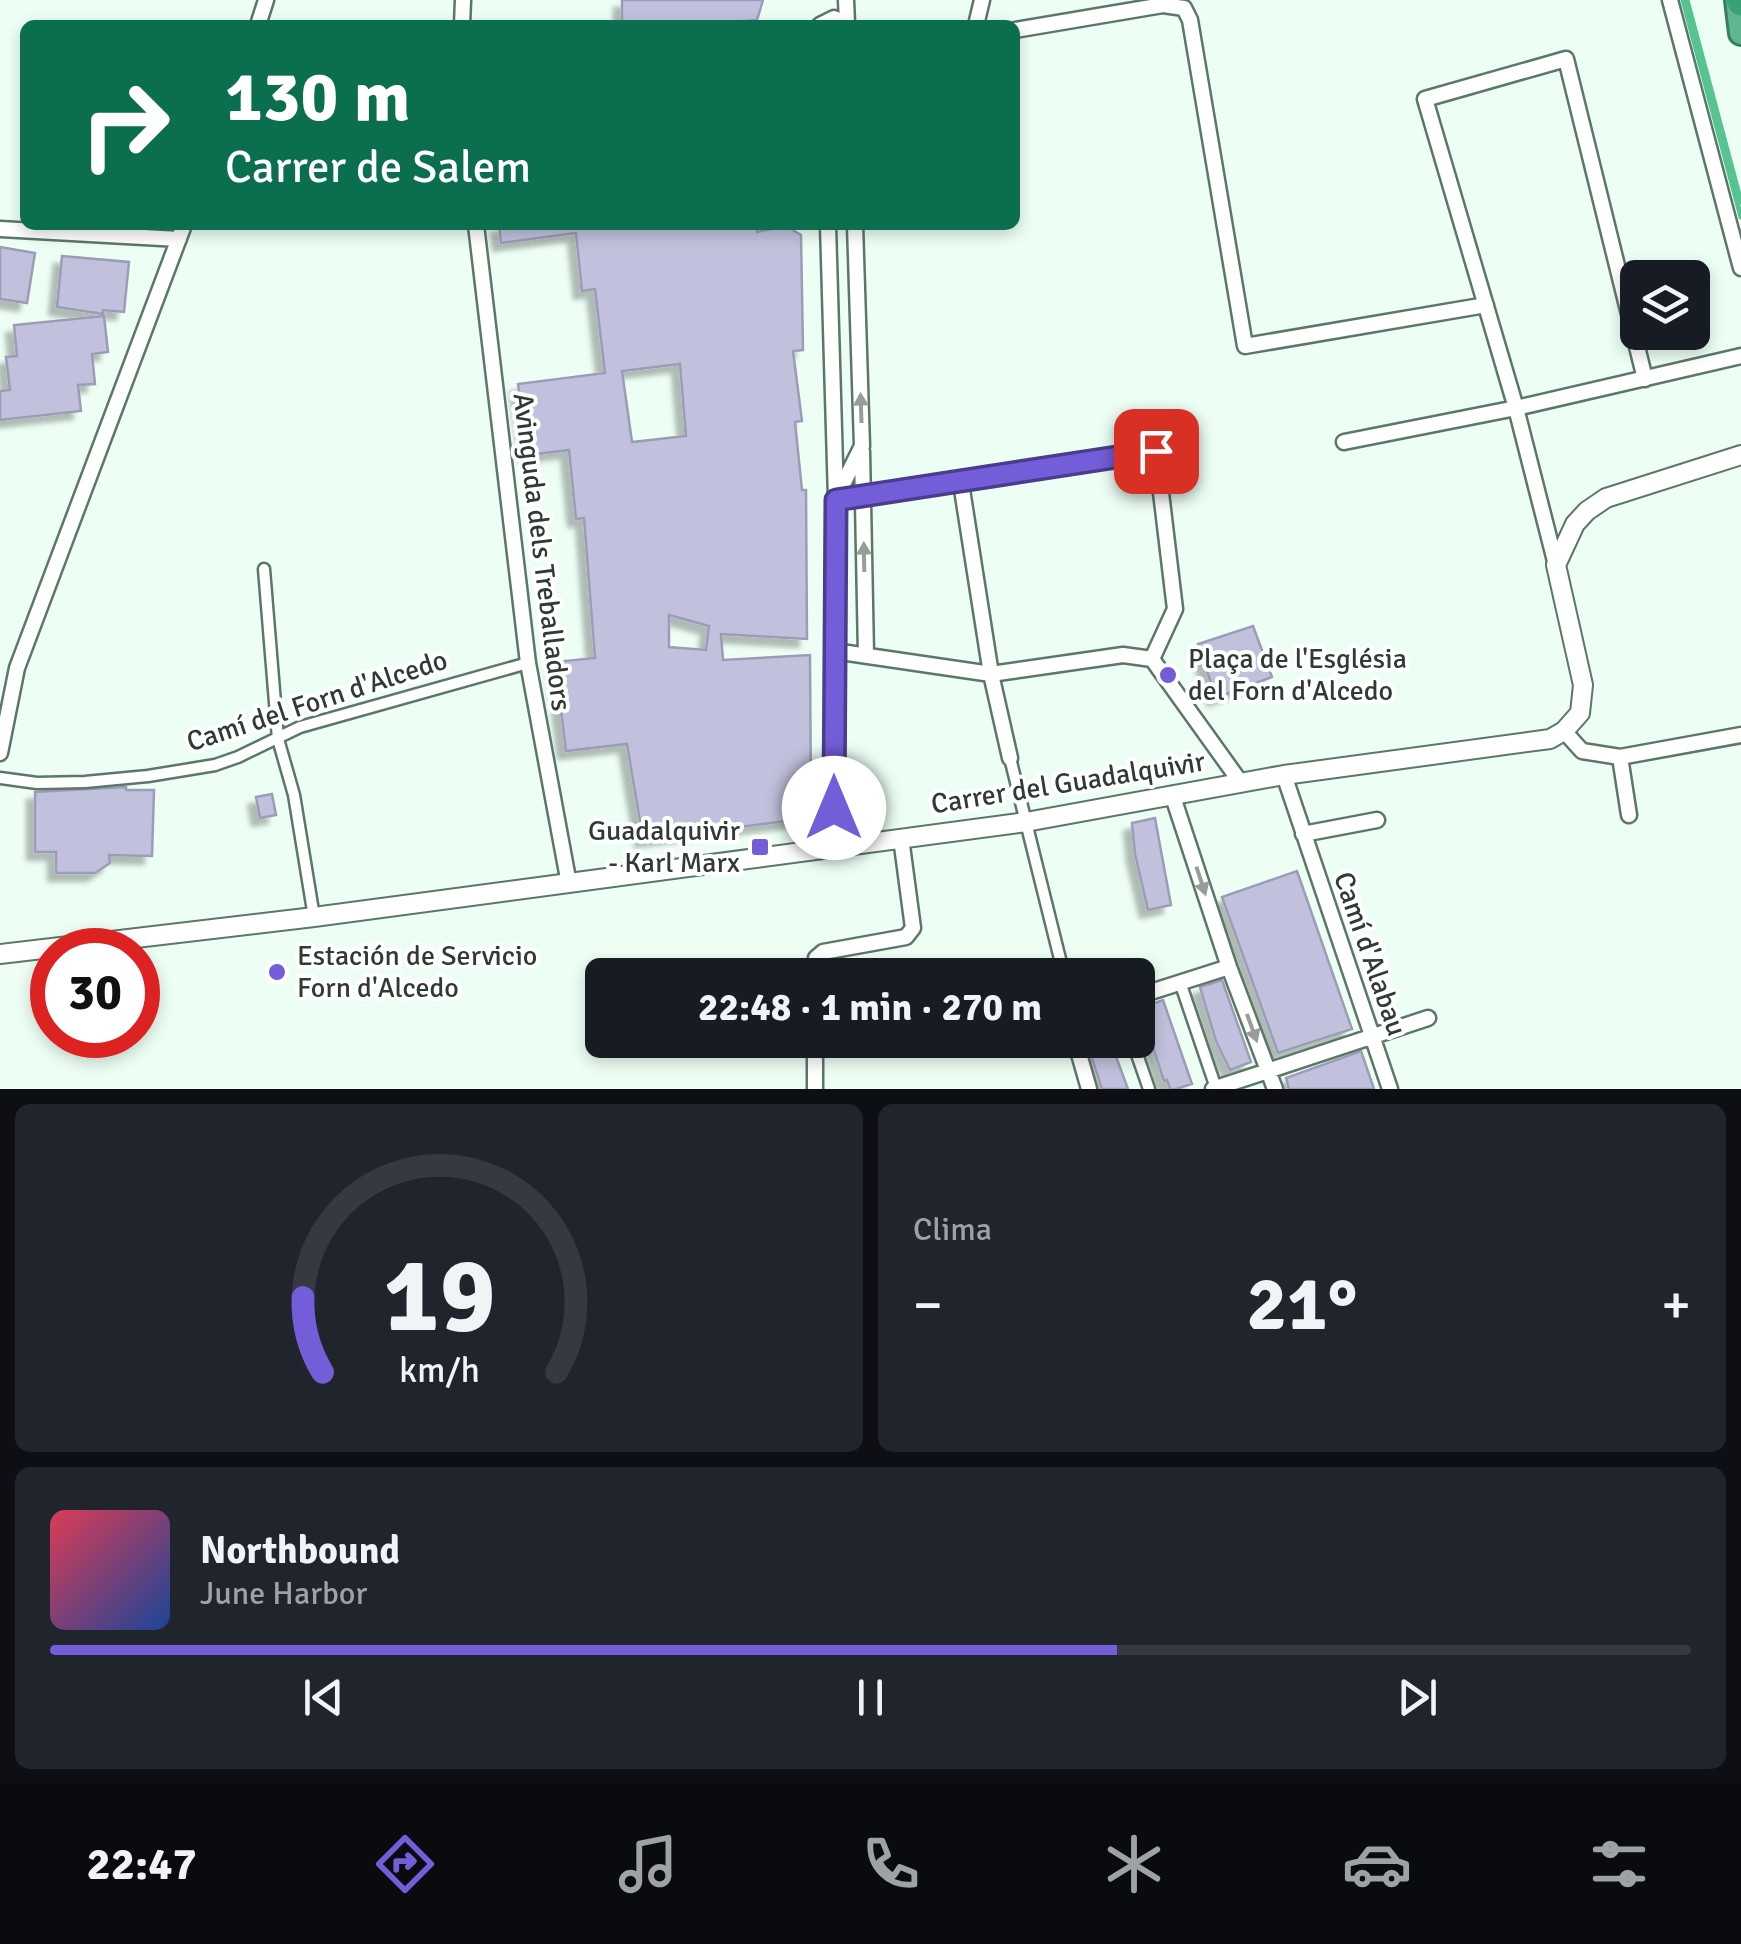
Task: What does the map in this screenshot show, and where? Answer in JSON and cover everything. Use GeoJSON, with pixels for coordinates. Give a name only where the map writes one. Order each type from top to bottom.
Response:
{"type":"FeatureCollection","features":[{"type":"Feature","properties":{"kind":"highway"},"geometry":{"type":"LineString","coordinates":[[1739,1],[1741,32]]}},
{"type":"Feature","properties":{"kind":"street"},"geometry":{"type":"LineString","coordinates":[[1670,0],[1741,268]]}},
{"type":"Feature","properties":{"kind":"street"},"geometry":{"type":"LineString","coordinates":[[1020,29],[1163,5],[1184,8],[1190,20],[1244,346],[1486,305]]}},
{"type":"Feature","properties":{"kind":"street"},"geometry":{"type":"LineString","coordinates":[[1645,379],[1566,59],[1425,98],[1516,408],[1556,565],[1582,686],[1580,713],[1564,732],[1582,751],[1620,757],[1741,735]]}},
{"type":"Feature","properties":{"kind":"street"},"geometry":{"type":"LineString","coordinates":[[0,752],[17,668],[181,232],[90,230]]}},
{"type":"Feature","properties":{"kind":"street","name":"Avinguda dels Treballadors"},"geometry":{"type":"LineString","coordinates":[[477,230],[528,663],[569,884]]}},
{"type":"Feature","properties":{"kind":"street"},"geometry":{"type":"LineString","coordinates":[[828,230],[836,500],[834,847]]}},
{"type":"Feature","properties":{"kind":"street"},"geometry":{"type":"LineString","coordinates":[[854,230],[866,655]]}},
{"type":"Feature","properties":{"kind":"street"},"geometry":{"type":"LineString","coordinates":[[1344,442],[1516,408],[1741,356]]}},
{"type":"Feature","properties":{"kind":"street"},"geometry":{"type":"LineString","coordinates":[[836,500],[862,446]]}},
{"type":"Feature","properties":{"kind":"street"},"geometry":{"type":"LineString","coordinates":[[836,500],[1156,451],[1175,610],[1152,660]]}},
{"type":"Feature","properties":{"kind":"street"},"geometry":{"type":"LineString","coordinates":[[1556,565],[1575,524],[1606,498],[1741,455]]}},
{"type":"Feature","properties":{"kind":"street"},"geometry":{"type":"LineString","coordinates":[[961,483],[991,674],[1060,958]]}},
{"type":"Feature","properties":{"kind":"street"},"geometry":{"type":"LineString","coordinates":[[264,568],[278,738],[294,795],[314,917]]}},
{"type":"Feature","properties":{"kind":"street"},"geometry":{"type":"LineString","coordinates":[[834,651],[991,674],[1116,656],[1152,660],[1240,782]]}},
{"type":"Feature","properties":{"kind":"street","name":"Camí del Forn d'Alcedo"},"geometry":{"type":"LineString","coordinates":[[0,778],[38,783],[148,776],[214,765],[300,726],[528,663]]}},
{"type":"Feature","properties":{"kind":"street"},"geometry":{"type":"LineString","coordinates":[[0,670],[17,668]]}},
{"type":"Feature","properties":{"kind":"street","name":"Carrer del Guadalquivir"},"geometry":{"type":"LineString","coordinates":[[0,954],[314,917],[1026,822],[1240,782],[1550,738],[1564,732]]}},
{"type":"Feature","properties":{"kind":"street"},"geometry":{"type":"LineString","coordinates":[[1620,757],[1630,815]]}},
{"type":"Feature","properties":{"kind":"street","name":"Camí d'Alabau"},"geometry":{"type":"LineString","coordinates":[[1284,775],[1390,1089]]}},
{"type":"Feature","properties":{"kind":"street"},"geometry":{"type":"LineString","coordinates":[[1172,794],[1274,1089]]}},
{"type":"Feature","properties":{"kind":"street"},"geometry":{"type":"LineString","coordinates":[[1303,834],[1376,820]]}},
{"type":"Feature","properties":{"kind":"street"},"geometry":{"type":"LineString","coordinates":[[816,958],[824,952],[906,938],[912,928],[900,838]]}},
{"type":"Feature","properties":{"kind":"street"},"geometry":{"type":"LineString","coordinates":[[1155,990],[1229,967]]}},
{"type":"Feature","properties":{"kind":"street"},"geometry":{"type":"LineString","coordinates":[[1180,982],[1215,1089],[1428,1018]]}},
{"type":"Feature","properties":{"kind":"street"},"geometry":{"type":"LineString","coordinates":[[815,1058],[815,1089]]}},
{"type":"Feature","properties":{"kind":"street"},"geometry":{"type":"LineString","coordinates":[[1081,1058],[1089,1089]]}},
{"type":"Feature","properties":{"kind":"street"},"geometry":{"type":"LineString","coordinates":[[1138,1058],[1149,1089]]}},
{"type":"Feature","properties":{"kind":"building"},"geometry":{"type":"Polygon","coordinates":[[[622,0],[763,0],[757,20],[622,20],[622,0]]]}},
{"type":"Feature","properties":{"kind":"building"},"geometry":{"type":"Polygon","coordinates":[[[500,230],[793,230],[801,235],[803,350],[793,351],[802,421],[795,422],[802,490],[806,490],[807,639],[721,634],[723,660],[810,655],[811,803],[794,820],[643,839],[627,744],[566,751],[555,662],[595,658],[584,518],[576,519],[569,450],[528,455],[518,384],[605,373],[595,289],[582,291],[576,233],[501,243],[500,230]],[[680,364],[622,371],[632,442],[686,436],[680,364]],[[669,615],[669,647],[706,650],[709,626],[669,615]]]}},
{"type":"Feature","properties":{"kind":"building"},"geometry":{"type":"Polygon","coordinates":[[[0,247],[35,253],[27,303],[0,299],[0,247]]]}},
{"type":"Feature","properties":{"kind":"building"},"geometry":{"type":"Polygon","coordinates":[[[62,256],[129,262],[124,312],[103,310],[103,314],[57,307],[62,256]]]}},
{"type":"Feature","properties":{"kind":"building"},"geometry":{"type":"Polygon","coordinates":[[[104,316],[108,352],[92,354],[95,384],[78,385],[81,411],[0,420],[0,391],[10,390],[6,357],[17,356],[14,325],[104,316]]]}},
{"type":"Feature","properties":{"kind":"building"},"geometry":{"type":"Polygon","coordinates":[[[1253,626],[1272,677],[1216,698],[1198,644],[1253,626]]]}},
{"type":"Feature","properties":{"kind":"building"},"geometry":{"type":"Polygon","coordinates":[[[126,787],[154,790],[152,856],[109,855],[110,863],[95,873],[56,873],[56,852],[35,852],[35,792],[126,787]]]}},
{"type":"Feature","properties":{"kind":"building"},"geometry":{"type":"Polygon","coordinates":[[[272,794],[276,815],[260,818],[256,797],[272,794]]]}},
{"type":"Feature","properties":{"kind":"building"},"geometry":{"type":"Polygon","coordinates":[[[1155,818],[1171,905],[1148,910],[1132,823],[1155,818]]]}},
{"type":"Feature","properties":{"kind":"building"},"geometry":{"type":"Polygon","coordinates":[[[1297,871],[1352,1029],[1278,1053],[1222,897],[1297,871]]]}},
{"type":"Feature","properties":{"kind":"building"},"geometry":{"type":"Polygon","coordinates":[[[1222,980],[1251,1062],[1230,1070],[1216,1041],[1200,987],[1222,980]]]}},
{"type":"Feature","properties":{"kind":"building"},"geometry":{"type":"Polygon","coordinates":[[[1163,1000],[1192,1084],[1170,1089],[1164,1081],[1155,1054],[1155,1003],[1163,1000]]]}},
{"type":"Feature","properties":{"kind":"building"},"geometry":{"type":"Polygon","coordinates":[[[1361,1051],[1374,1089],[1289,1089],[1286,1078],[1361,1051]]]}},
{"type":"Feature","properties":{"kind":"building"},"geometry":{"type":"Polygon","coordinates":[[[1092,1058],[1117,1058],[1128,1089],[1102,1089],[1092,1058]]]}},
{"type":"Feature","properties":{"kind":"waterway"},"geometry":{"type":"LineString","coordinates":[[1683,0],[1741,217]]}},
{"type":"Feature","properties":{"kind":"waterway"},"geometry":{"type":"LineString","coordinates":[[1687,0],[1741,202]]}},
{"type":"Feature","properties":{"kind":"place","name":"Plaça de l'Església del Forn d'Alcedo"},"geometry":{"type":"Point","coordinates":[1168,675]}},
{"type":"Feature","properties":{"kind":"place","name":"Guadalquivir - Karl Marx"},"geometry":{"type":"Point","coordinates":[760,847]}},
{"type":"Feature","properties":{"kind":"place","name":"Estación de Servicio Forn d'Alcedo"},"geometry":{"type":"Point","coordinates":[277,972]}},
{"type":"Feature","properties":{"kind":"route"},"geometry":{"type":"LineString","coordinates":[[834,808],[836,500],[1156,451]]}}]}
